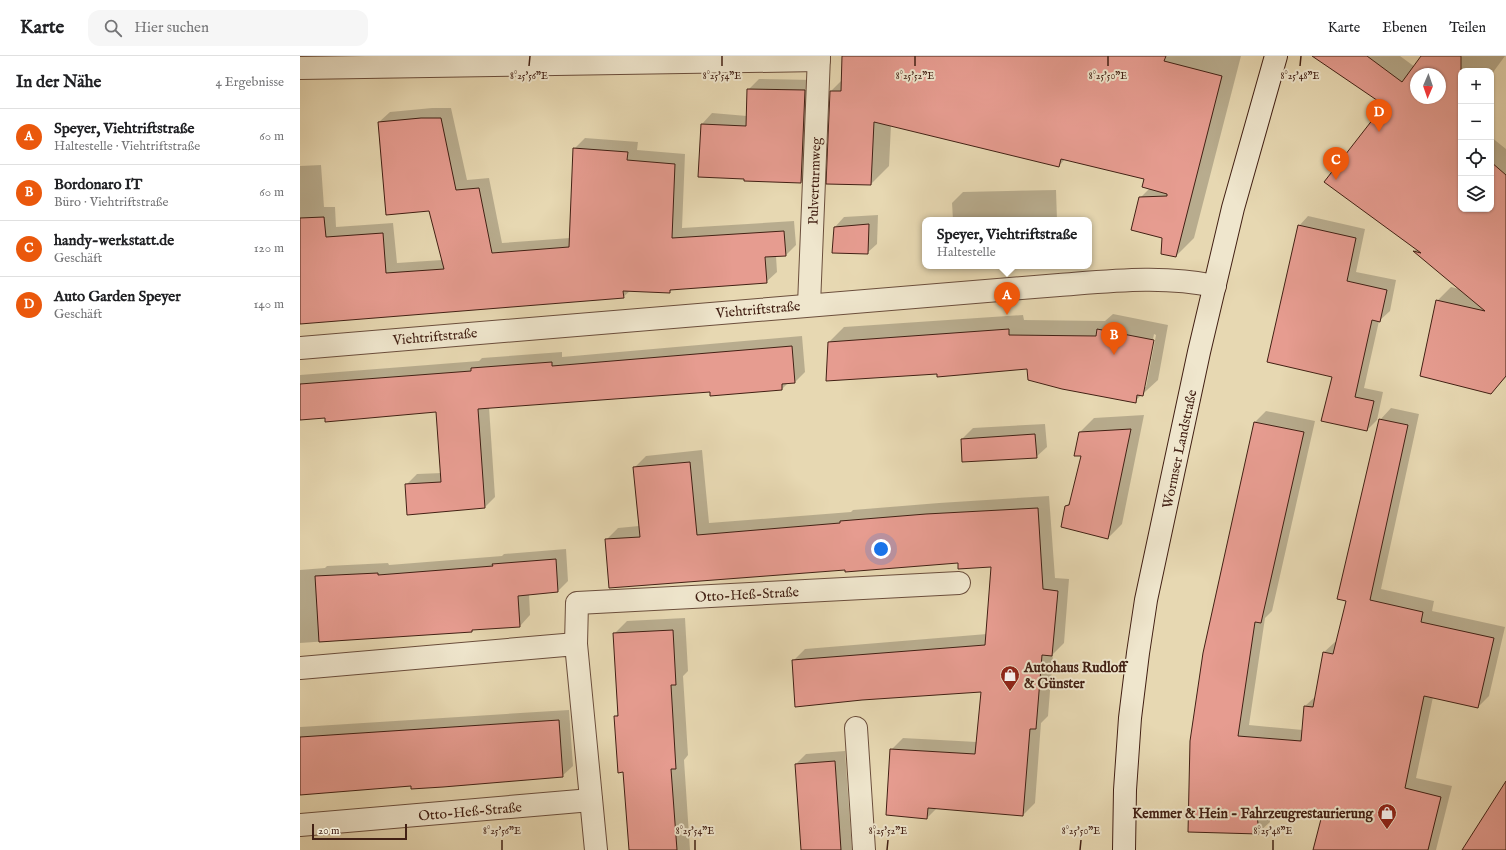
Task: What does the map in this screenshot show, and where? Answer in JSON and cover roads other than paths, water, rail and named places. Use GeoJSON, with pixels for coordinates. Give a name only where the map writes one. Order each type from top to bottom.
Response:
{"type":"FeatureCollection","features":[{"type":"Feature","properties":{"kind":"street","name":"Wormser Landstraße"},"geometry":{"type":"LineString","coordinates":[[1124,850],[1125,790],[1138,653],[1148,592],[1239,183],[1276,56]]}},
{"type":"Feature","properties":{"kind":"street"},"geometry":{"type":"LineString","coordinates":[[300,68],[328,62],[819,58]]}},
{"type":"Feature","properties":{"kind":"street","name":"Pulverturmweg"},"geometry":{"type":"LineString","coordinates":[[809,305],[819,58]]}},
{"type":"Feature","properties":{"kind":"street","name":"Viehtriftstraße"},"geometry":{"type":"LineString","coordinates":[[300,348],[809,305],[1152,279],[1192,281],[1215,286]]}},
{"type":"Feature","properties":{"kind":"street","name":"Otto-Heß-Straße"},"geometry":{"type":"LineString","coordinates":[[596,850],[576,644],[577,603],[959,583]]}},
{"type":"Feature","properties":{"kind":"street"},"geometry":{"type":"LineString","coordinates":[[300,668],[576,644]]}},
{"type":"Feature","properties":{"kind":"street"},"geometry":{"type":"LineString","coordinates":[[856,728],[864,850]]}},
{"type":"Feature","properties":{"kind":"street","name":"Otto-Heß-Straße"},"geometry":{"type":"LineString","coordinates":[[300,826],[591,800]]}},
{"type":"Feature","properties":{"kind":"place","name":"Auto Garden Speyer"},"geometry":{"type":"Point","coordinates":[1379,132]}},
{"type":"Feature","properties":{"kind":"place","name":"handy-werkstatt.de"},"geometry":{"type":"Point","coordinates":[1336,180]}},
{"type":"Feature","properties":{"kind":"place","name":"Speyer, Viehtriftstraße"},"geometry":{"type":"Point","coordinates":[1007,315]}},
{"type":"Feature","properties":{"kind":"place","name":"Bordonaro IT"},"geometry":{"type":"Point","coordinates":[1114,355]}},
{"type":"Feature","properties":{"kind":"place","name":"Autohaus Rudloff & Günster"},"geometry":{"type":"Point","coordinates":[1010,692]}},
{"type":"Feature","properties":{"kind":"place","name":"Kemmer & Hein - Fahrzeugrestaurierung"},"geometry":{"type":"Point","coordinates":[1387,830]}}]}
